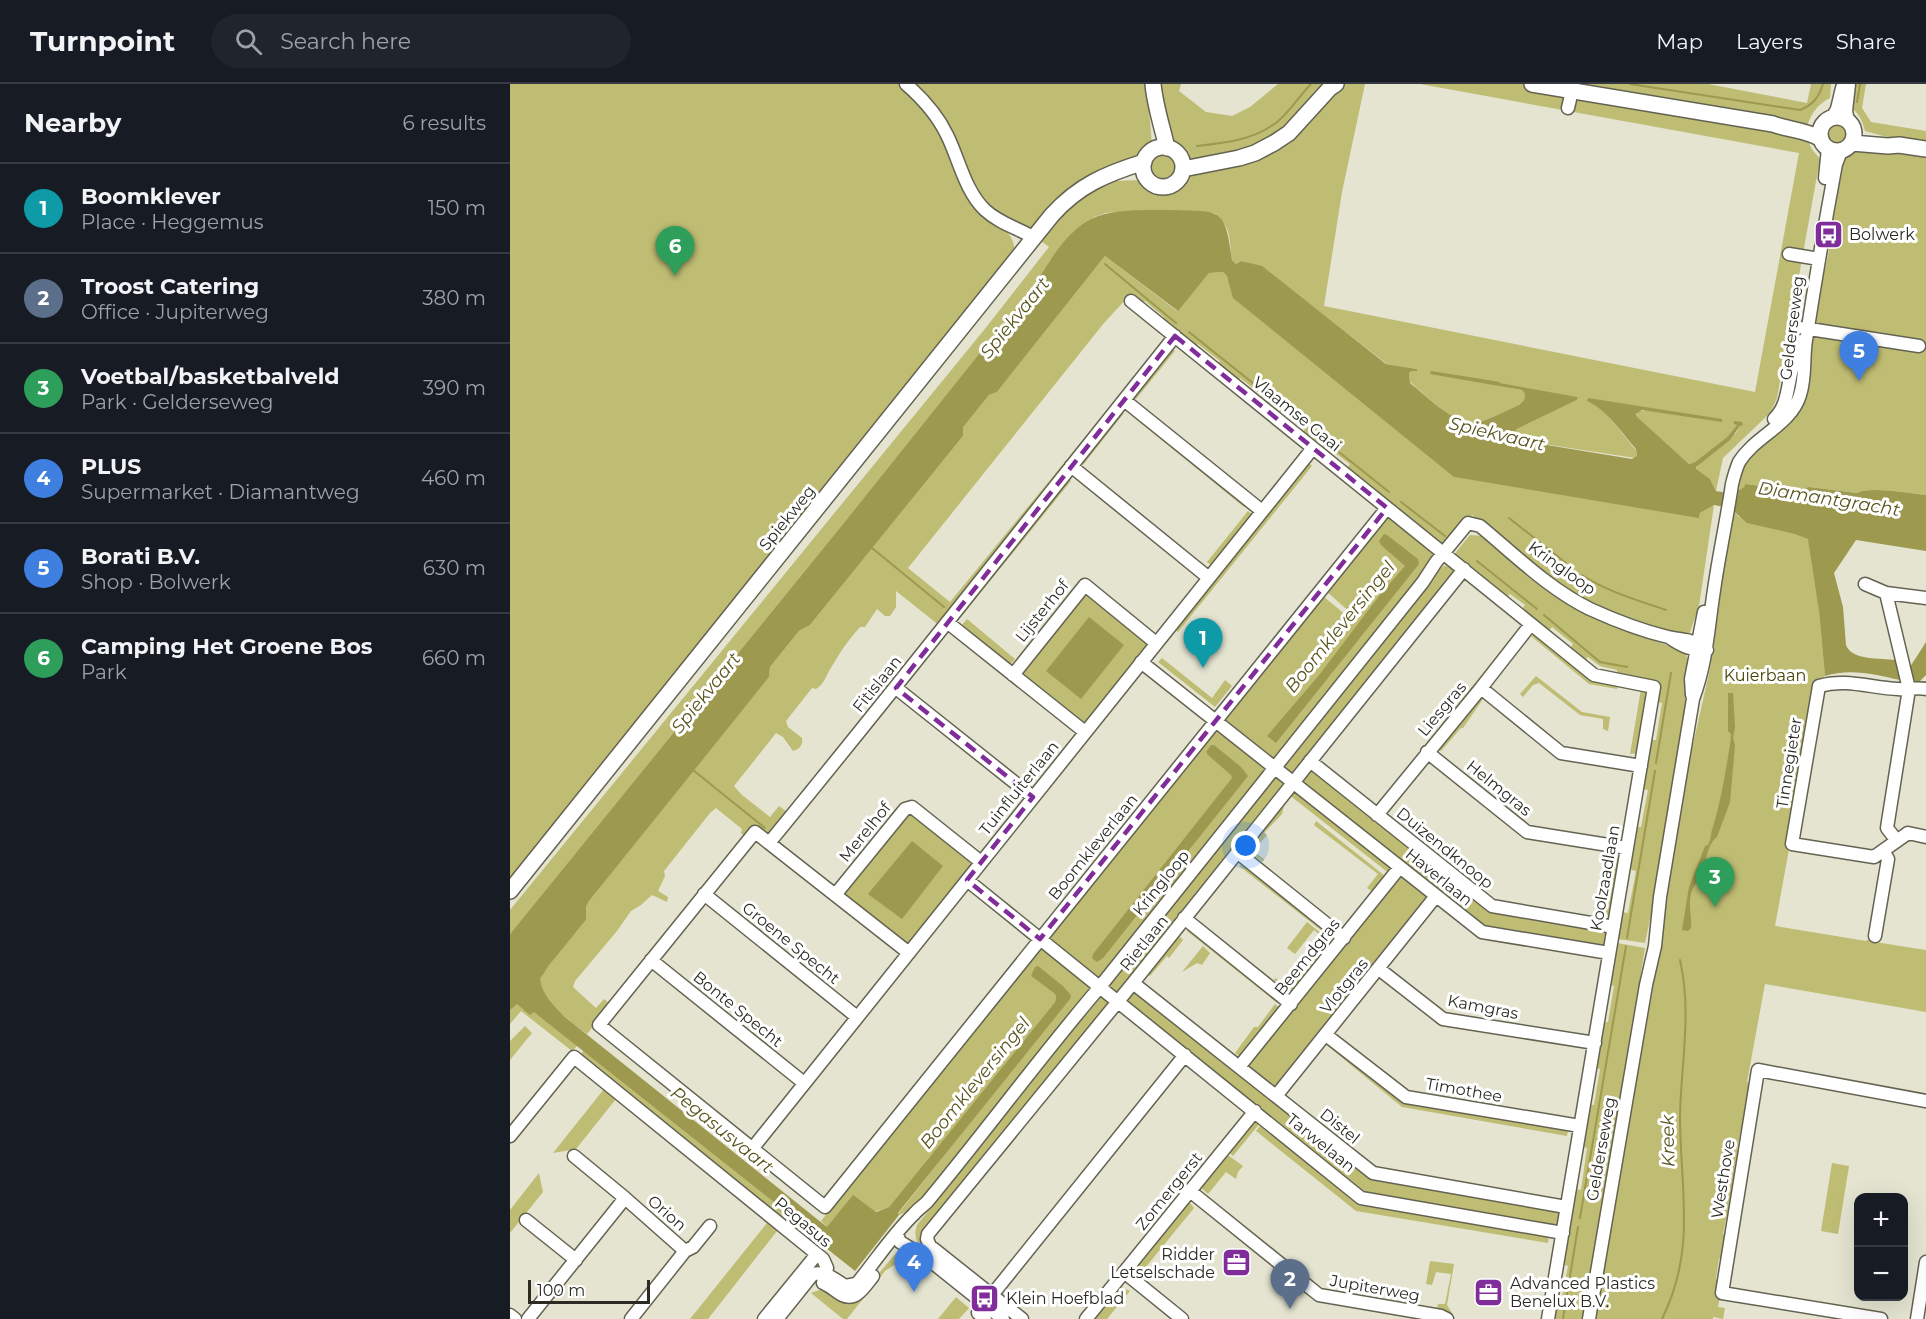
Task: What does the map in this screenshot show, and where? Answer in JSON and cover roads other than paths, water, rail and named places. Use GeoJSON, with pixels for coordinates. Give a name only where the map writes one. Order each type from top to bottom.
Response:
{"type":"FeatureCollection","features":[{"type":"Feature","properties":{"kind":"main road"},"geometry":{"type":"LineString","coordinates":[[1153,84],[1156,105],[1161,118],[1161,148]]}},
{"type":"Feature","properties":{"kind":"main road"},"geometry":{"type":"LineString","coordinates":[[1182,164],[1211,164],[1223,159],[1255,153],[1289,133],[1336,84]]}},
{"type":"Feature","properties":{"kind":"main road"},"geometry":{"type":"LineString","coordinates":[[1532,84],[1773,124],[1841,139],[1862,134],[1899,145],[1926,149]]}},
{"type":"Feature","properties":{"kind":"main road"},"geometry":{"type":"LineString","coordinates":[[1773,124],[1784,122],[1816,125],[1837,117],[1841,139]]}},
{"type":"Feature","properties":{"kind":"main road"},"geometry":{"type":"LineString","coordinates":[[1828,121],[1821,131],[1841,139]]}},
{"type":"Feature","properties":{"kind":"main road"},"geometry":{"type":"LineString","coordinates":[[1161,148],[1173,150],[1182,164],[1178,181],[1166,187],[1154,185],[1144,169],[1150,152],[1161,148]]}},
{"type":"Feature","properties":{"kind":"main road","name":"Spiekweg"},"geometry":{"type":"LineString","coordinates":[[510,891],[1029,243],[1068,198],[1100,178],[1144,169]]}},
{"type":"Feature","properties":{"kind":"street"},"geometry":{"type":"LineString","coordinates":[[906,84],[924,102],[946,132],[977,202],[1029,243]]}},
{"type":"Feature","properties":{"kind":"street"},"geometry":{"type":"LineString","coordinates":[[1828,121],[1837,109],[1843,84]]}},
{"type":"Feature","properties":{"kind":"street","name":"Gelderseweg"},"geometry":{"type":"LineString","coordinates":[[1589,1319],[1646,985],[1644,965],[1652,920],[1660,897],[1693,699],[1691,679],[1700,648],[1730,483],[1743,456],[1785,418],[1800,396],[1805,369],[1805,328],[1816,259],[1841,139],[1849,84]]}},
{"type":"Feature","properties":{"kind":"street"},"geometry":{"type":"LineString","coordinates":[[1568,108],[1572,91]]}},
{"type":"Feature","properties":{"kind":"street"},"geometry":{"type":"LineString","coordinates":[[1790,254],[1816,259]]}},
{"type":"Feature","properties":{"kind":"street","name":"Vlaamse Gaai"},"geometry":{"type":"LineString","coordinates":[[1131,301],[1445,555]]}},
{"type":"Feature","properties":{"kind":"street"},"geometry":{"type":"LineString","coordinates":[[1805,328],[1919,346]]}},
{"type":"Feature","properties":{"kind":"street","name":"Fitislaan"},"geometry":{"type":"LineString","coordinates":[[769,843],[896,688],[1175,336]]}},
{"type":"Feature","properties":{"kind":"street"},"geometry":{"type":"LineString","coordinates":[[1124,400],[1262,512]]}},
{"type":"Feature","properties":{"kind":"street","name":"Tuinfluiterlaan"},"geometry":{"type":"LineString","coordinates":[[752,1149],[1313,448]]}},
{"type":"Feature","properties":{"kind":"street"},"geometry":{"type":"LineString","coordinates":[[1071,466],[1209,578]]}},
{"type":"Feature","properties":{"kind":"street","name":"Boomkleverlaan"},"geometry":{"type":"LineString","coordinates":[[752,1149],[825,1208],[1387,508]]}},
{"type":"Feature","properties":{"kind":"street","name":"Kringloop"},"geometry":{"type":"LineString","coordinates":[[824,1278],[843,1296],[856,1295],[901,1237],[915,1223],[925,1204],[1055,1039],[1099,988],[1424,582],[1432,576],[1445,555],[1471,528],[1476,525],[1573,599],[1591,609],[1670,638],[1680,645],[1700,648]]}},
{"type":"Feature","properties":{"kind":"street","name":"Koolzaadlaan"},"geometry":{"type":"LineString","coordinates":[[1445,555],[1594,675],[1654,687],[1548,1319]]}},
{"type":"Feature","properties":{"kind":"street","name":"Rietlaan"},"geometry":{"type":"LineString","coordinates":[[1022,1319],[988,1300],[930,1246],[927,1239],[928,1234],[1464,570]]}},
{"type":"Feature","properties":{"kind":"street"},"geometry":{"type":"LineString","coordinates":[[1865,584],[1886,593],[1926,598]]}},
{"type":"Feature","properties":{"kind":"street","name":"Lijsterhof"},"geometry":{"type":"LineString","coordinates":[[1013,675],[1085,585],[1156,643]]}},
{"type":"Feature","properties":{"kind":"street"},"geometry":{"type":"LineString","coordinates":[[1886,593],[1909,689],[1887,828],[1897,841]]}},
{"type":"Feature","properties":{"kind":"street"},"geometry":{"type":"LineString","coordinates":[[947,622],[1085,732]]}},
{"type":"Feature","properties":{"kind":"street","name":"Liesgras"},"geometry":{"type":"LineString","coordinates":[[1377,814],[1531,624]]}},
{"type":"Feature","properties":{"kind":"street","name":"Haverlaan"},"geometry":{"type":"LineString","coordinates":[[1141,662],[1482,933],[1609,953]]}},
{"type":"Feature","properties":{"kind":"street","name":"Tinnegieter"},"geometry":{"type":"LineString","coordinates":[[1883,851],[1870,856],[1792,844],[1819,686],[1860,683],[1896,689],[1926,689]]}},
{"type":"Feature","properties":{"kind":"street"},"geometry":{"type":"LineString","coordinates":[[896,688],[1033,797]]}},
{"type":"Feature","properties":{"kind":"street"},"geometry":{"type":"LineString","coordinates":[[1481,688],[1561,753],[1641,765]]}},
{"type":"Feature","properties":{"kind":"street","name":"Helmgras"},"geometry":{"type":"LineString","coordinates":[[1427,752],[1527,832],[1627,848]]}},
{"type":"Feature","properties":{"kind":"street","name":"Duizendknoop"},"geometry":{"type":"LineString","coordinates":[[1310,761],[1492,906],[1614,927]]}},
{"type":"Feature","properties":{"kind":"street","name":"Merelhof"},"geometry":{"type":"LineString","coordinates":[[835,895],[905,808],[912,807],[981,862]]}},
{"type":"Feature","properties":{"kind":"street"},"geometry":{"type":"LineString","coordinates":[[752,1149],[599,1025],[651,960],[755,832],[909,953]]}},
{"type":"Feature","properties":{"kind":"street"},"geometry":{"type":"LineString","coordinates":[[1875,936],[1888,859],[1883,851],[1908,833],[1926,837]]}},
{"type":"Feature","properties":{"kind":"street"},"geometry":{"type":"LineString","coordinates":[[1237,852],[1344,938]]}},
{"type":"Feature","properties":{"kind":"street","name":"Beemdgras"},"geometry":{"type":"LineString","coordinates":[[1239,1067],[1400,867]]}},
{"type":"Feature","properties":{"kind":"street","name":"Tarwelaan"},"geometry":{"type":"LineString","coordinates":[[967,880],[1362,1198],[1563,1233]]}},
{"type":"Feature","properties":{"kind":"street","name":"Groene Specht"},"geometry":{"type":"LineString","coordinates":[[704,894],[857,1017]]}},
{"type":"Feature","properties":{"kind":"street","name":"Vlotgras"},"geometry":{"type":"LineString","coordinates":[[1276,1096],[1436,896]]}},
{"type":"Feature","properties":{"kind":"street"},"geometry":{"type":"LineString","coordinates":[[1184,918],[1291,1004]]}},
{"type":"Feature","properties":{"kind":"street","name":"Bonte Specht"},"geometry":{"type":"LineString","coordinates":[[651,960],[804,1083]]}},
{"type":"Feature","properties":{"kind":"street","name":"Kamgras"},"geometry":{"type":"LineString","coordinates":[[1379,969],[1443,1019],[1594,1043]]}},
{"type":"Feature","properties":{"kind":"street","name":"Distel"},"geometry":{"type":"LineString","coordinates":[[1133,982],[1373,1173],[1566,1207]]}},
{"type":"Feature","properties":{"kind":"street","name":"Timothee"},"geometry":{"type":"LineString","coordinates":[[1326,1035],[1406,1097],[1580,1126]]}},
{"type":"Feature","properties":{"kind":"street"},"geometry":{"type":"LineString","coordinates":[[986,1319],[978,1313],[1185,1055]]}},
{"type":"Feature","properties":{"kind":"street","name":"Pegasus"},"geometry":{"type":"LineString","coordinates":[[510,1136],[574,1057],[823,1259],[827,1268],[824,1278]]}},
{"type":"Feature","properties":{"kind":"street","name":"Westhove"},"geometry":{"type":"LineString","coordinates":[[1881,1319],[1722,1293],[1758,1070],[1926,1101]]}},
{"type":"Feature","properties":{"kind":"street","name":"Zomergerst"},"geometry":{"type":"LineString","coordinates":[[1086,1319],[1255,1111]]}},
{"type":"Feature","properties":{"kind":"street"},"geometry":{"type":"LineString","coordinates":[[574,1156],[625,1198]]}},
{"type":"Feature","properties":{"kind":"street","name":"Jupiterweg"},"geometry":{"type":"LineString","coordinates":[[1190,1191],[1319,1295],[1441,1316],[1447,1319]]}},
{"type":"Feature","properties":{"kind":"street","name":"Orion"},"geometry":{"type":"LineString","coordinates":[[528,1319],[625,1198],[685,1251],[631,1319]]}},
{"type":"Feature","properties":{"kind":"street"},"geometry":{"type":"LineString","coordinates":[[526,1220],[576,1260]]}},
{"type":"Feature","properties":{"kind":"street"},"geometry":{"type":"LineString","coordinates":[[685,1251],[693,1247],[710,1226]]}},
{"type":"Feature","properties":{"kind":"street"},"geometry":{"type":"LineString","coordinates":[[901,1237],[922,1249],[928,1259],[988,1300],[1003,1319]]}},
{"type":"Feature","properties":{"kind":"street"},"geometry":{"type":"LineString","coordinates":[[764,1319],[817,1254]]}},
{"type":"Feature","properties":{"kind":"street"},"geometry":{"type":"LineString","coordinates":[[1917,1319],[1926,1262]]}},
{"type":"Feature","properties":{"kind":"street"},"geometry":{"type":"LineString","coordinates":[[777,1319],[813,1274],[820,1272],[824,1278],[813,1286],[787,1319]]}},
{"type":"Feature","properties":{"kind":"street"},"geometry":{"type":"LineString","coordinates":[[1124,1272],[1182,1319]]}},
{"type":"Feature","properties":{"kind":"street"},"geometry":{"type":"LineString","coordinates":[[510,1315],[515,1319]]}},
{"type":"Feature","properties":{"kind":"water"},"geometry":{"type":"Polygon","coordinates":[[[1170,210],[1210,212],[1218,216],[1227,230],[1232,260],[1236,264],[1241,261],[1262,266],[1386,364],[1417,369],[1409,373],[1410,383],[1440,408],[1458,419],[1474,423],[1483,421],[1519,405],[1524,400],[1525,394],[1522,390],[1430,374],[1431,371],[1578,397],[1577,400],[1517,429],[1513,434],[1517,440],[1632,459],[1637,456],[1636,449],[1608,416],[1587,401],[1588,398],[1722,419],[1722,422],[1642,410],[1636,414],[1689,464],[1695,462],[1727,437],[1737,425],[1734,421],[1742,422],[1743,425],[1730,440],[1696,467],[1710,479],[1716,491],[1733,494],[1745,484],[1794,490],[1809,487],[1857,493],[1880,490],[1926,495],[1926,551],[1856,540],[1834,573],[1843,607],[1846,645],[1849,650],[1854,654],[1875,659],[1896,660],[1900,680],[1853,672],[1825,676],[1819,611],[1808,539],[1747,523],[1730,508],[1714,505],[1700,513],[1699,518],[1454,477],[1233,298],[1227,276],[1223,272],[1209,273],[1178,311],[1105,256],[997,392],[989,395],[963,427],[963,436],[810,625],[799,631],[770,667],[769,677],[589,901],[586,907],[586,920],[540,979],[546,995],[565,1017],[827,1227],[853,1195],[876,1212],[889,1207],[1055,1002],[1055,994],[1031,976],[1035,967],[1038,966],[1064,987],[1071,995],[1070,999],[898,1213],[899,1215],[855,1271],[796,1224],[798,1222],[794,1218],[534,1012],[530,1015],[517,1004],[510,1010],[510,934],[1034,285],[1063,242],[1082,225],[1105,214],[1170,210]]]}},
{"type":"Feature","properties":{"kind":"water"},"geometry":{"type":"Polygon","coordinates":[[[1384,534],[1418,559],[1419,564],[1276,743],[1267,736],[1320,674],[1379,596],[1405,566],[1381,545],[1379,541],[1384,534]]]}},
{"type":"Feature","properties":{"kind":"water"},"geometry":{"type":"Polygon","coordinates":[[[1089,617],[1124,645],[1081,699],[1046,671],[1089,617]]]}},
{"type":"Feature","properties":{"kind":"water"},"geometry":{"type":"Polygon","coordinates":[[[1926,642],[1926,675],[1920,681],[1913,681],[1910,667],[1926,642]]]}},
{"type":"Feature","properties":{"kind":"water"},"geometry":{"type":"Polygon","coordinates":[[[1728,693],[1733,693],[1735,727],[1730,802],[1691,894],[1691,928],[1688,931],[1682,930],[1689,887],[1705,846],[1710,840],[1718,810],[1731,737],[1728,731],[1728,693]]]}},
{"type":"Feature","properties":{"kind":"water"},"geometry":{"type":"Polygon","coordinates":[[[1211,745],[1241,767],[1248,776],[1103,958],[1097,962],[1092,958],[1093,954],[1232,778],[1206,752],[1211,745]]]}},
{"type":"Feature","properties":{"kind":"water"},"geometry":{"type":"Polygon","coordinates":[[[912,841],[943,866],[902,919],[868,894],[912,841]]]}},
{"type":"Feature","properties":{"kind":"waterway"},"geometry":{"type":"LineString","coordinates":[[1197,146],[1239,140],[1259,133],[1286,114],[1311,84]]}},
{"type":"Feature","properties":{"kind":"waterway"},"geometry":{"type":"LineString","coordinates":[[1630,84],[1800,110],[1815,100],[1823,84]]}},
{"type":"Feature","properties":{"kind":"waterway"},"geometry":{"type":"LineString","coordinates":[[1857,102],[1860,84]]}},
{"type":"Feature","properties":{"kind":"waterway"},"geometry":{"type":"LineString","coordinates":[[1105,264],[1176,323]]}},
{"type":"Feature","properties":{"kind":"waterway"},"geometry":{"type":"LineString","coordinates":[[1189,332],[1389,492]]}},
{"type":"Feature","properties":{"kind":"waterway"},"geometry":{"type":"LineString","coordinates":[[1401,502],[1445,536]]}},
{"type":"Feature","properties":{"kind":"waterway"},"geometry":{"type":"LineString","coordinates":[[1509,518],[1566,563]]}},
{"type":"Feature","properties":{"kind":"waterway"},"geometry":{"type":"LineString","coordinates":[[872,548],[944,607]]}},
{"type":"Feature","properties":{"kind":"waterway"},"geometry":{"type":"LineString","coordinates":[[1477,561],[1537,609]]}},
{"type":"Feature","properties":{"kind":"waterway"},"geometry":{"type":"LineString","coordinates":[[1582,575],[1612,591],[1666,610]]}},
{"type":"Feature","properties":{"kind":"waterway"},"geometry":{"type":"LineString","coordinates":[[1544,615],[1600,662],[1627,667]]}},
{"type":"Feature","properties":{"kind":"waterway"},"geometry":{"type":"LineString","coordinates":[[1656,763],[1671,673]]}},
{"type":"Feature","properties":{"kind":"waterway"},"geometry":{"type":"LineString","coordinates":[[693,770],[765,828]]}},
{"type":"Feature","properties":{"kind":"waterway"},"geometry":{"type":"LineString","coordinates":[[1627,938],[1655,771]]}},
{"type":"Feature","properties":{"kind":"waterway"},"geometry":{"type":"LineString","coordinates":[[1580,1218],[1626,946]]}},
{"type":"Feature","properties":{"kind":"waterway","name":"Kreek"},"geometry":{"type":"LineString","coordinates":[[1662,1319],[1680,1268],[1683,1243],[1684,1194],[1680,1116],[1686,1019],[1680,960]]}},
{"type":"Feature","properties":{"kind":"waterway"},"geometry":{"type":"LineString","coordinates":[[1563,1319],[1578,1227]]}},
{"type":"Feature","properties":{"kind":"place","name":"Bolwerk"},"geometry":{"type":"Point","coordinates":[1828,234]}},
{"type":"Feature","properties":{"kind":"place","name":"Camping Het Groene Bos"},"geometry":{"type":"Point","coordinates":[675,276]}},
{"type":"Feature","properties":{"kind":"place","name":"Borati B.V."},"geometry":{"type":"Point","coordinates":[1859,381]}},
{"type":"Feature","properties":{"kind":"place","name":"Boomklever"},"geometry":{"type":"Point","coordinates":[1203,668]}},
{"type":"Feature","properties":{"kind":"place","name":"Voetbal/basketbalveld"},"geometry":{"type":"Point","coordinates":[1715,907]}},
{"type":"Feature","properties":{"kind":"place","name":"Ridder Letselschade"},"geometry":{"type":"Point","coordinates":[1236,1263]}},
{"type":"Feature","properties":{"kind":"place","name":"PLUS"},"geometry":{"type":"Point","coordinates":[914,1292]}},
{"type":"Feature","properties":{"kind":"place","name":"Advanced Plastics Benelux B.V."},"geometry":{"type":"Point","coordinates":[1489,1292]}},
{"type":"Feature","properties":{"kind":"place","name":"Klein Hoefblad"},"geometry":{"type":"Point","coordinates":[985,1298]}},
{"type":"Feature","properties":{"kind":"place","name":"Troost Catering"},"geometry":{"type":"Point","coordinates":[1290,1309]}},
{"type":"Feature","properties":{"kind":"water label","name":"Spiekvaart"},"geometry":{"type":"Point","coordinates":[1015,318]}},
{"type":"Feature","properties":{"kind":"water label","name":"Spiekvaart"},"geometry":{"type":"Point","coordinates":[1497,434]}},
{"type":"Feature","properties":{"kind":"water label","name":"Diamantgracht"},"geometry":{"type":"Point","coordinates":[1829,499]}},
{"type":"Feature","properties":{"kind":"water label","name":"Boomkleversingel"},"geometry":{"type":"Point","coordinates":[1340,627]}},
{"type":"Feature","properties":{"kind":"water label","name":"Spiekvaart"},"geometry":{"type":"Point","coordinates":[706,693]}},
{"type":"Feature","properties":{"kind":"water label","name":"Boomkleversingel"},"geometry":{"type":"Point","coordinates":[975,1083]}},
{"type":"Feature","properties":{"kind":"water label","name":"Pegasusvaart"},"geometry":{"type":"Point","coordinates":[722,1130]}},
{"type":"Feature","properties":{"kind":"park label","name":"Kuierbaan"},"geometry":{"type":"Point","coordinates":[1765,675]}}]}
